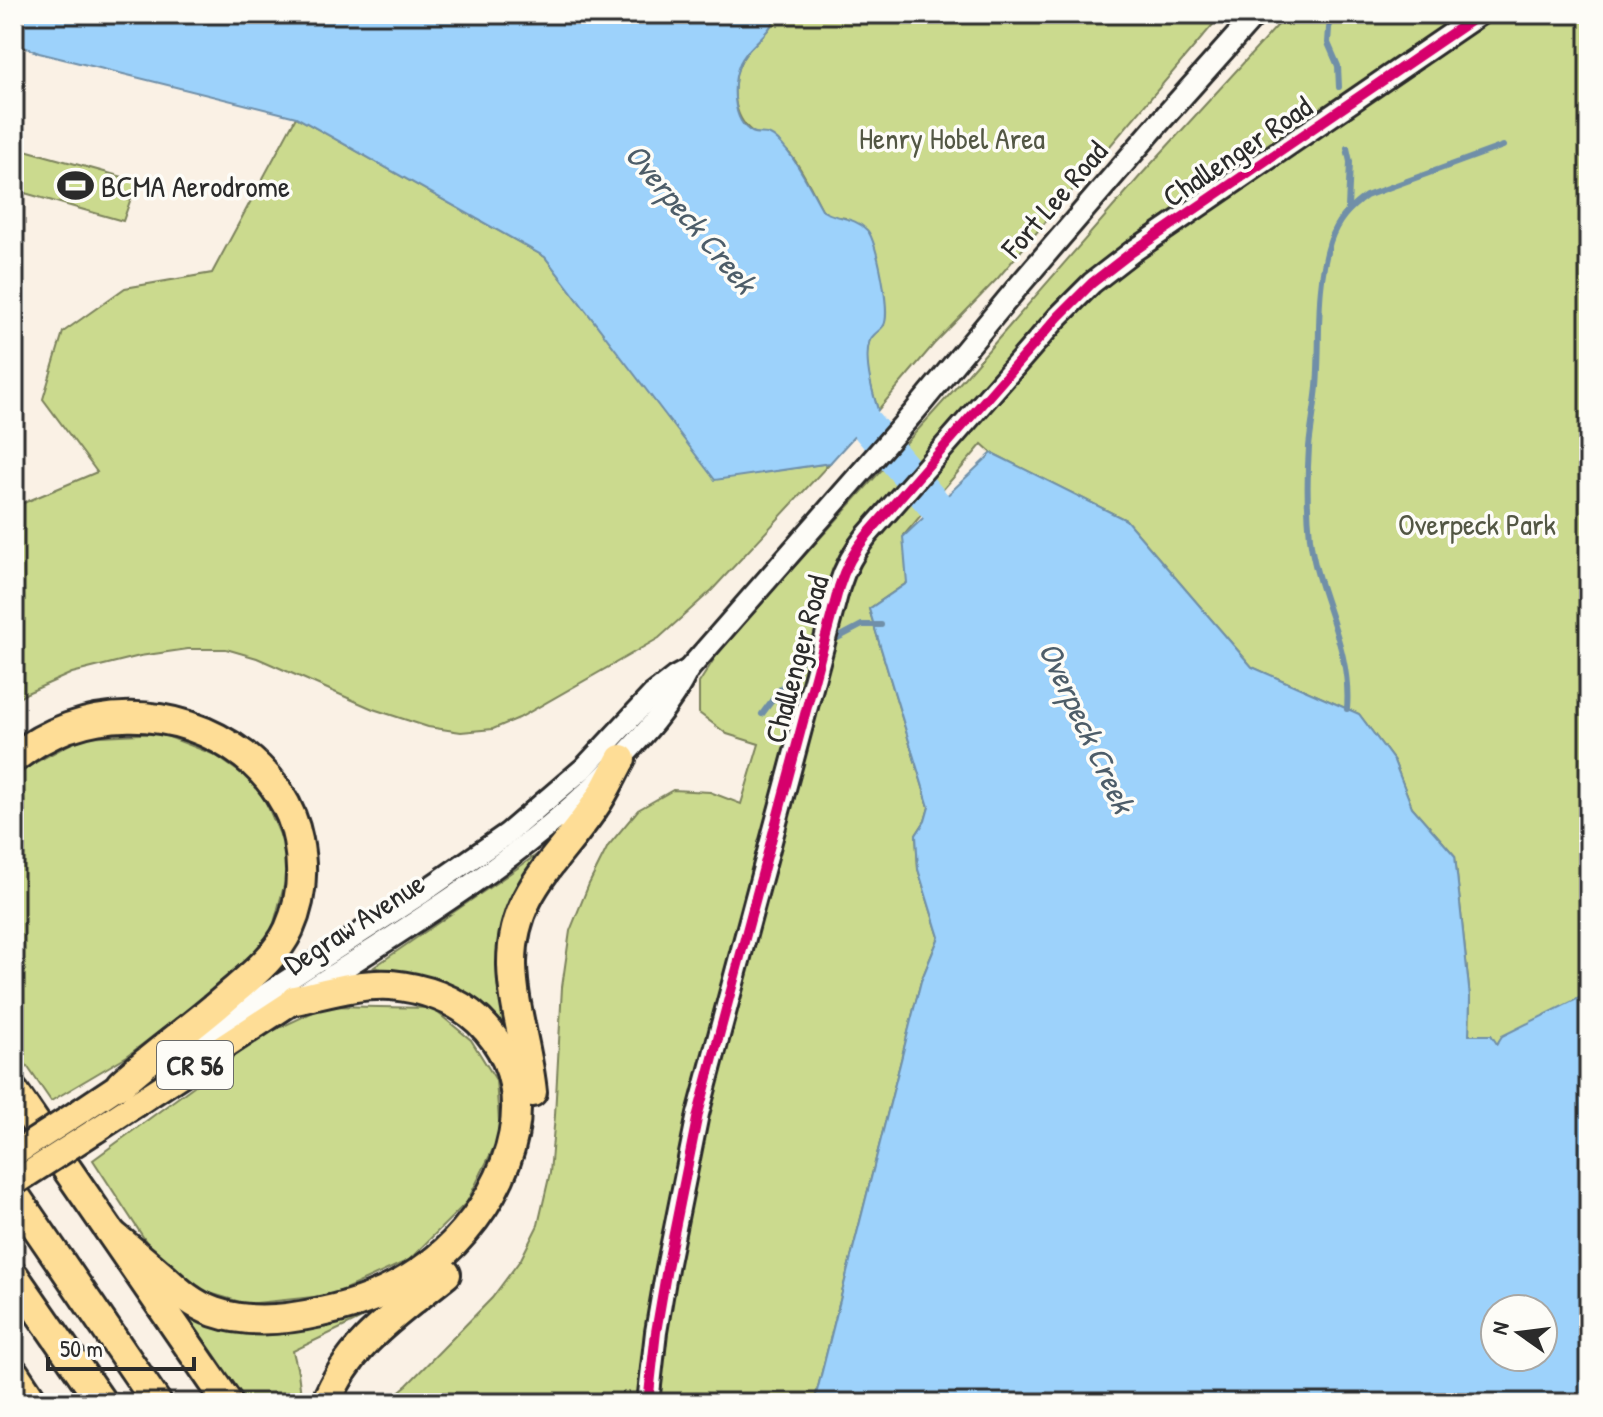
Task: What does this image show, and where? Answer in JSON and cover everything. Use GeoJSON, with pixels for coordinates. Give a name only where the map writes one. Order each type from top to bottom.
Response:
{"type":"FeatureCollection","features":[{"type":"Feature","properties":{"kind":"highway"},"geometry":{"type":"LineString","coordinates":[[14,758],[35,743],[75,724],[120,716],[167,719],[213,735],[251,761],[268,777],[282,797],[294,824],[301,854],[300,893],[288,931],[278,948],[257,971],[199,1022],[153,1055],[121,1084]]}},
{"type":"Feature","properties":{"kind":"highway"},"geometry":{"type":"LineString","coordinates":[[326,1403],[335,1381],[352,1355],[378,1329],[455,1267],[498,1216],[514,1186],[530,1143],[533,1115],[530,1074],[512,970],[515,929],[537,882],[594,807],[621,759]]}},
{"type":"Feature","properties":{"kind":"highway"},"geometry":{"type":"LineString","coordinates":[[113,1235],[181,1294],[198,1304],[228,1316],[269,1320],[327,1311],[379,1294],[417,1274],[443,1254],[465,1231],[498,1179],[515,1128],[514,1084],[497,1042],[462,1007],[418,990],[374,985],[295,1000]]}},
{"type":"Feature","properties":{"kind":"highway"},"geometry":{"type":"LineString","coordinates":[[14,1092],[228,1403]]}},
{"type":"Feature","properties":{"kind":"highway"},"geometry":{"type":"LineString","coordinates":[[14,1194],[157,1403]]}},
{"type":"Feature","properties":{"kind":"highway"},"geometry":{"type":"LineString","coordinates":[[14,1276],[102,1403]]}},
{"type":"Feature","properties":{"kind":"highway"},"geometry":{"type":"LineString","coordinates":[[14,1373],[34,1403]]}},
{"type":"Feature","properties":{"kind":"main road","name":"Fort Lee Road"},"geometry":{"type":"LineString","coordinates":[[902,427],[1038,262],[1256,14]]}},
{"type":"Feature","properties":{"kind":"main road","name":"Challenger Road"},"geometry":{"type":"LineString","coordinates":[[648,1403],[667,1268],[698,1114],[847,566],[867,535],[1058,317],[1104,273],[1480,14]]}},
{"type":"Feature","properties":{"kind":"main road","name":"Degraw Avenue"},"geometry":{"type":"LineString","coordinates":[[14,1154],[88,1120],[295,1000],[519,850],[572,806],[621,759],[666,707],[688,670],[902,427]]}},
{"type":"Feature","properties":{"kind":"main road","name":"Degraw Avenue"},"geometry":{"type":"LineString","coordinates":[[14,1183],[88,1120],[121,1084],[215,1028],[498,841],[585,767],[652,695],[688,670]]}},
{"type":"Feature","properties":{"kind":"green space","name":"Henry Hobel Area"},"geometry":{"type":"Polygon","coordinates":[[[777,14],[1222,14],[998,278],[934,344],[878,410],[869,378],[867,352],[870,339],[884,325],[845,218],[823,211],[793,158],[749,128],[736,105],[736,77],[741,60],[769,29],[777,14]]]}},
{"type":"Feature","properties":{"kind":"green space","name":"Overpeck Park"},"geometry":{"type":"Polygon","coordinates":[[[1288,14],[1589,14],[1589,995],[1496,1045],[1491,1035],[1469,1035],[1470,998],[1455,856],[1412,807],[1394,761],[1359,714],[1252,667],[1126,520],[992,453],[982,444],[904,535],[908,582],[869,609],[929,807],[916,835],[918,869],[939,937],[921,981],[814,1403],[385,1403],[407,1385],[492,1298],[521,1259],[538,1225],[550,1173],[562,987],[570,931],[608,846],[638,810],[673,790],[710,792],[741,804],[759,744],[727,734],[699,713],[699,683],[721,648],[1288,14]]]}},
{"type":"Feature","properties":{"kind":"green space"},"geometry":{"type":"Polygon","coordinates":[[[296,117],[545,257],[715,479],[830,463],[712,590],[659,638],[519,718],[493,729],[461,732],[428,727],[373,709],[257,658],[226,649],[188,649],[140,656],[72,673],[14,701],[14,507],[97,472],[43,399],[63,332],[125,288],[212,273],[296,117]]]}},
{"type":"Feature","properties":{"kind":"green space","name":"BCMA Aerodrome"},"geometry":{"type":"Polygon","coordinates":[[[14,147],[137,181],[123,221],[14,190],[14,147]]]}},
{"type":"Feature","properties":{"kind":"green space"},"geometry":{"type":"Polygon","coordinates":[[[159,733],[215,755],[259,786],[291,860],[270,938],[203,998],[127,1056],[51,1101],[14,1047],[14,774],[83,737],[159,733]]]}},
{"type":"Feature","properties":{"kind":"green space"},"geometry":{"type":"Polygon","coordinates":[[[545,849],[509,915],[517,1052],[435,984],[374,967],[545,849]]]}},
{"type":"Feature","properties":{"kind":"green space"},"geometry":{"type":"Polygon","coordinates":[[[326,1006],[432,1008],[471,1040],[496,1080],[500,1135],[467,1202],[409,1260],[332,1295],[247,1304],[189,1287],[149,1246],[93,1160],[262,1036],[326,1006]]]}},
{"type":"Feature","properties":{"kind":"green space"},"geometry":{"type":"Polygon","coordinates":[[[395,1302],[293,1351],[302,1403],[248,1403],[182,1308],[395,1302]]]}},
{"type":"Feature","properties":{"kind":"water"},"geometry":{"type":"Polygon","coordinates":[[[14,14],[777,14],[740,63],[735,90],[737,110],[745,127],[754,133],[772,136],[786,150],[823,211],[857,223],[871,236],[879,261],[886,306],[884,325],[869,343],[867,359],[878,410],[830,463],[715,480],[545,257],[296,117],[39,53],[14,43],[14,14]]]}},
{"type":"Feature","properties":{"kind":"water"},"geometry":{"type":"Polygon","coordinates":[[[992,453],[1126,520],[1252,667],[1359,714],[1394,761],[1412,807],[1455,856],[1470,998],[1469,1035],[1491,1035],[1497,1044],[1502,1036],[1589,993],[1589,1403],[814,1403],[921,981],[939,937],[918,869],[916,835],[929,807],[869,609],[907,583],[903,537],[992,453]]]}},
{"type":"Feature","properties":{"kind":"waterway"},"geometry":{"type":"LineString","coordinates":[[1333,14],[1328,43],[1338,66],[1339,87]]}},
{"type":"Feature","properties":{"kind":"waterway"},"geometry":{"type":"LineString","coordinates":[[1347,709],[1344,664],[1314,560],[1308,504],[1309,447],[1317,387],[1320,296],[1325,260],[1336,228],[1354,205],[1366,196],[1503,146]]}},
{"type":"Feature","properties":{"kind":"waterway"},"geometry":{"type":"LineString","coordinates":[[1347,148],[1350,162],[1348,208]]}},
{"type":"Feature","properties":{"kind":"waterway","name":"Overpeck Creek"},"geometry":{"type":"LineString","coordinates":[[836,389],[965,541]]}},
{"type":"Feature","properties":{"kind":"waterway"},"geometry":{"type":"LineString","coordinates":[[828,643],[862,625],[881,625]]}},
{"type":"Feature","properties":{"kind":"waterway"},"geometry":{"type":"LineString","coordinates":[[762,714],[805,656],[819,648]]}},
{"type":"Feature","properties":{"kind":"cycle path"},"geometry":{"type":"LineString","coordinates":[[648,1403],[667,1268],[698,1114],[839,587],[854,553],[1058,317],[1092,283],[1132,252],[1480,14]]}},
{"type":"Feature","properties":{"kind":"place","name":"BCMA Aerodrome"},"geometry":{"type":"Point","coordinates":[75,186]}}]}
